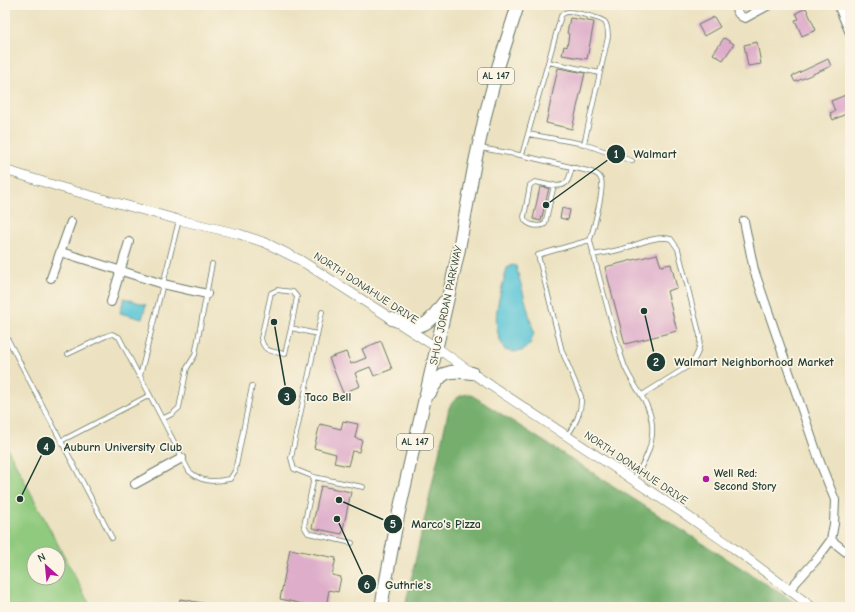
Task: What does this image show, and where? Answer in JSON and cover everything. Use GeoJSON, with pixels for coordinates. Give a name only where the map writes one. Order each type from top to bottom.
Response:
{"type":"FeatureCollection","features":[{"type":"Feature","properties":{"kind":"main road","name":"SHUG JORDAN PARKWAY"},"geometry":{"type":"LineString","coordinates":[[381,607],[398,516],[458,254],[478,148],[499,64],[518,5]]}},
{"type":"Feature","properties":{"kind":"main road"},"geometry":{"type":"LineString","coordinates":[[392,319],[411,326],[418,327],[424,325],[430,321],[447,298]]}},
{"type":"Feature","properties":{"kind":"main road"},"geometry":{"type":"LineString","coordinates":[[424,405],[435,384],[442,376],[450,371],[472,373]]}},
{"type":"Feature","properties":{"kind":"street"},"geometry":{"type":"LineString","coordinates":[[734,5],[740,17],[745,18],[768,5]]}},
{"type":"Feature","properties":{"kind":"street"},"geometry":{"type":"LineString","coordinates":[[838,5],[850,33]]}},
{"type":"Feature","properties":{"kind":"street","name":"NORTH DONAHUE DRIVE"},"geometry":{"type":"LineString","coordinates":[[5,170],[63,188],[179,220],[239,234],[266,243],[300,260],[436,347],[472,373],[728,544],[812,607]]}},
{"type":"Feature","properties":{"kind":"street"},"geometry":{"type":"LineString","coordinates":[[744,221],[754,270],[821,465],[835,500],[834,524],[831,540],[817,559],[790,590]]}},
{"type":"Feature","properties":{"kind":"street"},"geometry":{"type":"LineString","coordinates":[[51,278],[71,222]]}},
{"type":"Feature","properties":{"kind":"street"},"geometry":{"type":"LineString","coordinates":[[111,302],[130,242]]}},
{"type":"Feature","properties":{"kind":"street"},"geometry":{"type":"LineString","coordinates":[[61,252],[163,284],[207,294]]}},
{"type":"Feature","properties":{"kind":"street"},"geometry":{"type":"LineString","coordinates":[[134,484],[182,458]]}},
{"type":"Feature","properties":{"kind":"street"},"geometry":{"type":"LineString","coordinates":[[831,540],[850,555]]}},
{"type":"Feature","properties":{"kind":"lane"},"geometry":{"type":"LineString","coordinates":[[522,155],[561,16],[563,13],[569,12],[602,19],[607,25],[608,37],[584,144]]}},
{"type":"Feature","properties":{"kind":"lane"},"geometry":{"type":"LineString","coordinates":[[548,62],[600,73]]}},
{"type":"Feature","properties":{"kind":"lane"},"geometry":{"type":"LineString","coordinates":[[528,134],[584,144],[632,161]]}},
{"type":"Feature","properties":{"kind":"lane"},"geometry":{"type":"LineString","coordinates":[[478,148],[522,155],[572,167],[596,173],[600,178],[602,184],[590,240],[593,255],[625,366],[630,378],[642,394],[650,412],[652,424],[652,435],[649,450],[644,463],[632,480]]}},
{"type":"Feature","properties":{"kind":"lane"},"geometry":{"type":"LineString","coordinates":[[554,185],[545,224],[540,226],[527,224],[524,217],[530,185],[535,182],[554,185],[558,186],[566,184],[572,167]]}},
{"type":"Feature","properties":{"kind":"lane"},"geometry":{"type":"LineString","coordinates":[[140,376],[179,220]]}},
{"type":"Feature","properties":{"kind":"lane"},"geometry":{"type":"LineString","coordinates":[[593,255],[666,238],[671,239],[678,249],[700,336],[700,346],[695,360],[690,365],[642,394]]}},
{"type":"Feature","properties":{"kind":"lane"},"geometry":{"type":"LineString","coordinates":[[567,436],[576,423],[582,404],[581,396],[562,351],[538,255],[590,240]]}},
{"type":"Feature","properties":{"kind":"lane"},"geometry":{"type":"LineString","coordinates":[[162,419],[172,414],[179,408],[187,368],[195,355],[212,264]]}},
{"type":"Feature","properties":{"kind":"lane"},"geometry":{"type":"LineString","coordinates":[[277,290],[293,292],[297,297],[291,328],[285,354],[268,350],[262,346],[261,338],[271,293],[277,290]]}},
{"type":"Feature","properties":{"kind":"lane"},"geometry":{"type":"LineString","coordinates":[[322,312],[291,458],[294,469],[314,477],[363,487]]}},
{"type":"Feature","properties":{"kind":"lane"},"geometry":{"type":"LineString","coordinates":[[291,328],[317,334]]}},
{"type":"Feature","properties":{"kind":"lane"},"geometry":{"type":"LineString","coordinates":[[5,334],[112,538]]}},
{"type":"Feature","properties":{"kind":"lane"},"geometry":{"type":"LineString","coordinates":[[68,354],[106,336],[112,334],[119,337],[189,471],[196,477],[207,481],[230,479],[235,471],[252,386]]}},
{"type":"Feature","properties":{"kind":"lane"},"geometry":{"type":"LineString","coordinates":[[61,442],[150,395]]}},
{"type":"Feature","properties":{"kind":"lane"},"geometry":{"type":"LineString","coordinates":[[314,477],[304,526],[308,533],[352,543]]}},
{"type":"Feature","properties":{"kind":"green space"},"geometry":{"type":"Polygon","coordinates":[[[468,394],[802,607],[405,607],[449,408],[457,398],[468,394]]]}},
{"type":"Feature","properties":{"kind":"green space"},"geometry":{"type":"Polygon","coordinates":[[[5,444],[59,546],[26,546],[26,586],[66,586],[66,560],[91,607],[5,607],[5,444]]]}},
{"type":"Feature","properties":{"kind":"water"},"geometry":{"type":"Polygon","coordinates":[[[513,265],[516,266],[534,333],[530,344],[522,351],[512,352],[505,350],[497,329],[496,319],[499,299],[507,268],[513,265]]]}},
{"type":"Feature","properties":{"kind":"water"},"geometry":{"type":"Polygon","coordinates":[[[124,298],[146,305],[142,319],[120,313],[124,298]]]}},
{"type":"Feature","properties":{"kind":"building"},"geometry":{"type":"Polygon","coordinates":[[[806,8],[816,30],[802,36],[795,20],[799,19],[796,13],[806,8]]]}},
{"type":"Feature","properties":{"kind":"building"},"geometry":{"type":"Polygon","coordinates":[[[714,17],[720,27],[704,36],[698,25],[714,17]]]}},
{"type":"Feature","properties":{"kind":"building"},"geometry":{"type":"Polygon","coordinates":[[[570,18],[594,22],[587,59],[562,55],[564,46],[567,47],[569,34],[567,33],[570,18]]]}},
{"type":"Feature","properties":{"kind":"building"},"geometry":{"type":"Polygon","coordinates":[[[724,38],[734,44],[723,60],[713,54],[724,38]]]}},
{"type":"Feature","properties":{"kind":"building"},"geometry":{"type":"Polygon","coordinates":[[[757,42],[761,64],[748,66],[744,45],[757,42]]]}},
{"type":"Feature","properties":{"kind":"building"},"geometry":{"type":"Polygon","coordinates":[[[828,59],[831,66],[795,82],[792,76],[828,59]]]}},
{"type":"Feature","properties":{"kind":"building"},"geometry":{"type":"Polygon","coordinates":[[[558,68],[585,73],[572,129],[546,123],[558,68]]]}},
{"type":"Feature","properties":{"kind":"building"},"geometry":{"type":"Polygon","coordinates":[[[848,94],[850,98],[850,112],[833,120],[830,113],[835,111],[831,101],[848,94]]]}},
{"type":"Feature","properties":{"kind":"building"},"geometry":{"type":"Polygon","coordinates":[[[540,187],[549,188],[541,221],[533,219],[540,187]]]}},
{"type":"Feature","properties":{"kind":"building"},"geometry":{"type":"Polygon","coordinates":[[[562,208],[570,210],[568,220],[560,218],[562,208]]]}},
{"type":"Feature","properties":{"kind":"building"},"geometry":{"type":"Polygon","coordinates":[[[657,254],[661,266],[671,264],[677,288],[667,291],[677,331],[625,344],[605,267],[657,254]]]}},
{"type":"Feature","properties":{"kind":"building"},"geometry":{"type":"Polygon","coordinates":[[[381,341],[392,369],[374,376],[370,367],[355,373],[360,386],[343,393],[329,358],[346,352],[351,364],[366,358],[362,349],[381,341]]]}},
{"type":"Feature","properties":{"kind":"building"},"geometry":{"type":"Polygon","coordinates":[[[343,421],[358,424],[355,438],[362,440],[359,452],[352,451],[348,466],[334,463],[336,454],[314,448],[320,424],[341,429],[343,421]]]}},
{"type":"Feature","properties":{"kind":"building"},"geometry":{"type":"Polygon","coordinates":[[[321,486],[351,492],[342,534],[312,528],[321,486]]]}},
{"type":"Feature","properties":{"kind":"building"},"geometry":{"type":"Polygon","coordinates":[[[290,549],[336,558],[332,575],[341,577],[338,592],[329,590],[326,607],[317,607],[280,599],[290,549]]]}},
{"type":"Feature","properties":{"kind":"building"},"geometry":{"type":"Polygon","coordinates":[[[180,599],[208,604],[207,607],[178,607],[180,599]]]}},
{"type":"Feature","properties":{"kind":"place","name":"Walmart"},"geometry":{"type":"Point","coordinates":[546,205]}},
{"type":"Feature","properties":{"kind":"place","name":"Walmart Neighborhood Market"},"geometry":{"type":"Point","coordinates":[644,311]}},
{"type":"Feature","properties":{"kind":"place","name":"Taco Bell"},"geometry":{"type":"Point","coordinates":[274,322]}},
{"type":"Feature","properties":{"kind":"place","name":"Well Red: Second Story"},"geometry":{"type":"Point","coordinates":[706,479]}},
{"type":"Feature","properties":{"kind":"place","name":"Auburn University Club"},"geometry":{"type":"Point","coordinates":[20,499]}},
{"type":"Feature","properties":{"kind":"place","name":"Marco's Pizza"},"geometry":{"type":"Point","coordinates":[339,500]}},
{"type":"Feature","properties":{"kind":"place","name":"Guthrie's"},"geometry":{"type":"Point","coordinates":[337,519]}}]}
